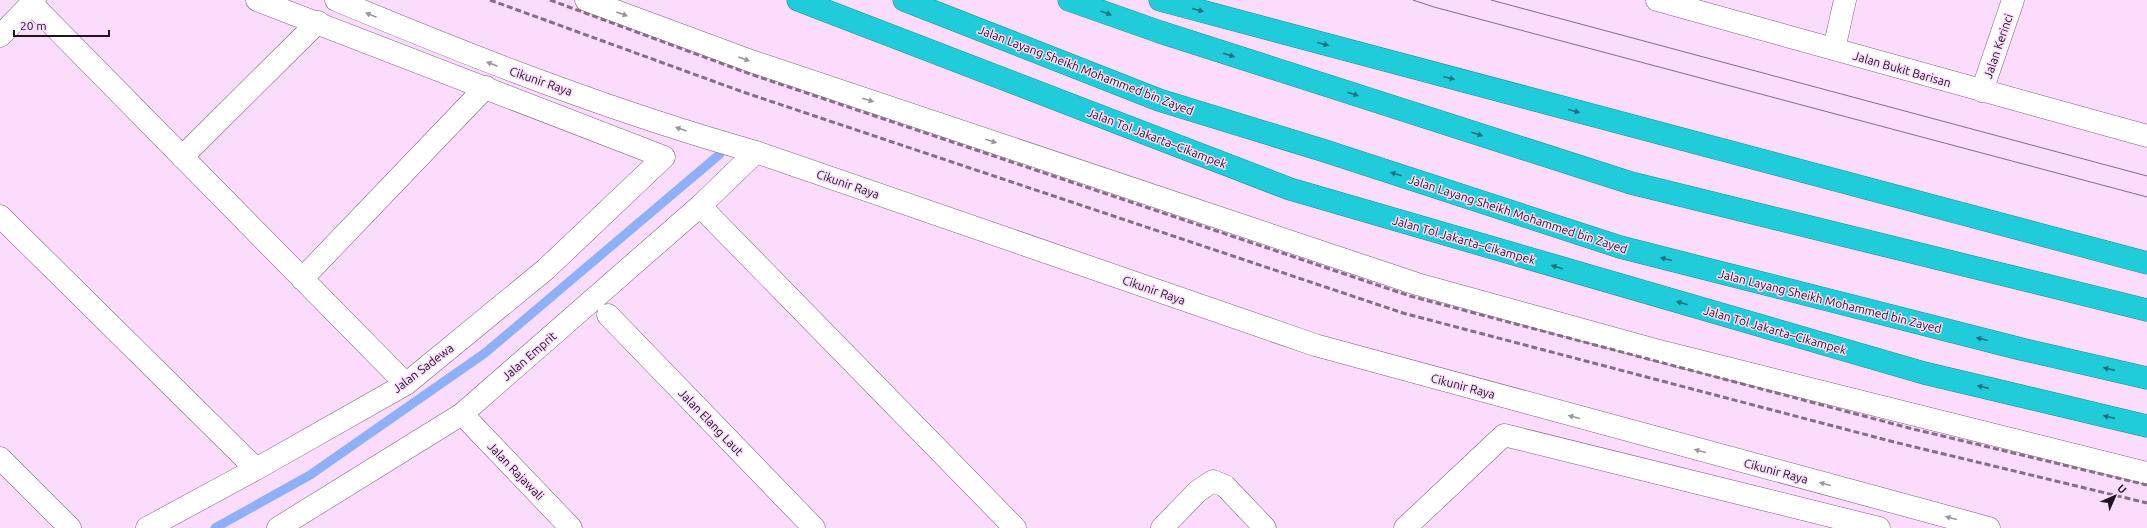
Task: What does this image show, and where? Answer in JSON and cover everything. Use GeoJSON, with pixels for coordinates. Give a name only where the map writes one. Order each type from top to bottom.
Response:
{"type":"FeatureCollection","features":[{"type":"Feature","properties":{"kind":"highway","name":"Jalan Tol Jakarta–Cikampek"},"geometry":{"type":"LineString","coordinates":[[798,0],[1290,189],[1924,373],[2147,426]]}},
{"type":"Feature","properties":{"kind":"highway","name":"Jalan Layang Sheikh Mohammed bin Zayed"},"geometry":{"type":"LineString","coordinates":[[904,0],[1159,100],[1620,247],[2013,347],[2147,378]]}},
{"type":"Feature","properties":{"kind":"highway"},"geometry":{"type":"LineString","coordinates":[[1069,0],[1160,32],[1631,183],[2147,310]]}},
{"type":"Feature","properties":{"kind":"highway"},"geometry":{"type":"LineString","coordinates":[[1160,0],[2147,263]]}},
{"type":"Feature","properties":{"kind":"street"},"geometry":{"type":"LineString","coordinates":[[257,0],[486,87],[302,279]]}},
{"type":"Feature","properties":{"kind":"street","name":"Cikunir Raya"},"geometry":{"type":"LineString","coordinates":[[336,0],[493,65],[718,142],[756,152],[1315,345],[1989,528]]}},
{"type":"Feature","properties":{"kind":"street"},"geometry":{"type":"LineString","coordinates":[[586,0],[759,64],[1417,284],[1663,352],[2147,473]]}},
{"type":"Feature","properties":{"kind":"street","name":"Jalan Bukit Barisan"},"geometry":{"type":"LineString","coordinates":[[1657,0],[2147,136]]}},
{"type":"Feature","properties":{"kind":"street"},"geometry":{"type":"LineString","coordinates":[[1834,49],[1846,0]]}},
{"type":"Feature","properties":{"kind":"street","name":"Jalan Kerinci"},"geometry":{"type":"LineString","coordinates":[[1982,91],[2013,0]]}},
{"type":"Feature","properties":{"kind":"street"},"geometry":{"type":"LineString","coordinates":[[0,36],[33,2],[182,157],[406,384]]}},
{"type":"Feature","properties":{"kind":"street"},"geometry":{"type":"LineString","coordinates":[[182,157],[318,22]]}},
{"type":"Feature","properties":{"kind":"street","name":"Jalan Sadewa"},"geometry":{"type":"LineString","coordinates":[[147,528],[256,470],[406,384],[546,269],[664,157],[486,87]]}},
{"type":"Feature","properties":{"kind":"street","name":"Jalan Emprit"},"geometry":{"type":"LineString","coordinates":[[292,525],[462,414],[700,206],[756,152]]}},
{"type":"Feature","properties":{"kind":"street"},"geometry":{"type":"LineString","coordinates":[[700,206],[1015,528]]}},
{"type":"Feature","properties":{"kind":"street"},"geometry":{"type":"LineString","coordinates":[[0,216],[256,470]]}},
{"type":"Feature","properties":{"kind":"street","name":"Jalan Elang Laut"},"geometry":{"type":"LineString","coordinates":[[608,315],[814,528]]}},
{"type":"Feature","properties":{"kind":"street","name":"Jalan Rajawali"},"geometry":{"type":"LineString","coordinates":[[462,414],[571,528]]}},
{"type":"Feature","properties":{"kind":"street"},"geometry":{"type":"LineString","coordinates":[[1405,528],[1504,435],[1879,528]]}},
{"type":"Feature","properties":{"kind":"street"},"geometry":{"type":"LineString","coordinates":[[0,458],[70,528]]}},
{"type":"Feature","properties":{"kind":"street"},"geometry":{"type":"LineString","coordinates":[[1162,528],[1198,491],[1213,481],[1225,486],[1265,528]]}},
{"type":"Feature","properties":{"kind":"waterway"},"geometry":{"type":"LineString","coordinates":[[215,528],[310,475],[485,353],[720,154]]}},
{"type":"Feature","properties":{"kind":"tram line"},"geometry":{"type":"LineString","coordinates":[[1413,0],[1434,7],[2147,197]]}},
{"type":"Feature","properties":{"kind":"tram line"},"geometry":{"type":"LineString","coordinates":[[1491,0],[2147,176]]}},
{"type":"Feature","properties":{"kind":"railway"},"geometry":{"type":"LineString","coordinates":[[490,0],[743,92],[1403,313],[1894,442],[2147,503]]}},
{"type":"Feature","properties":{"kind":"railway"},"geometry":{"type":"LineString","coordinates":[[550,0],[750,74],[1410,296],[1909,428],[2147,485]]}}]}
